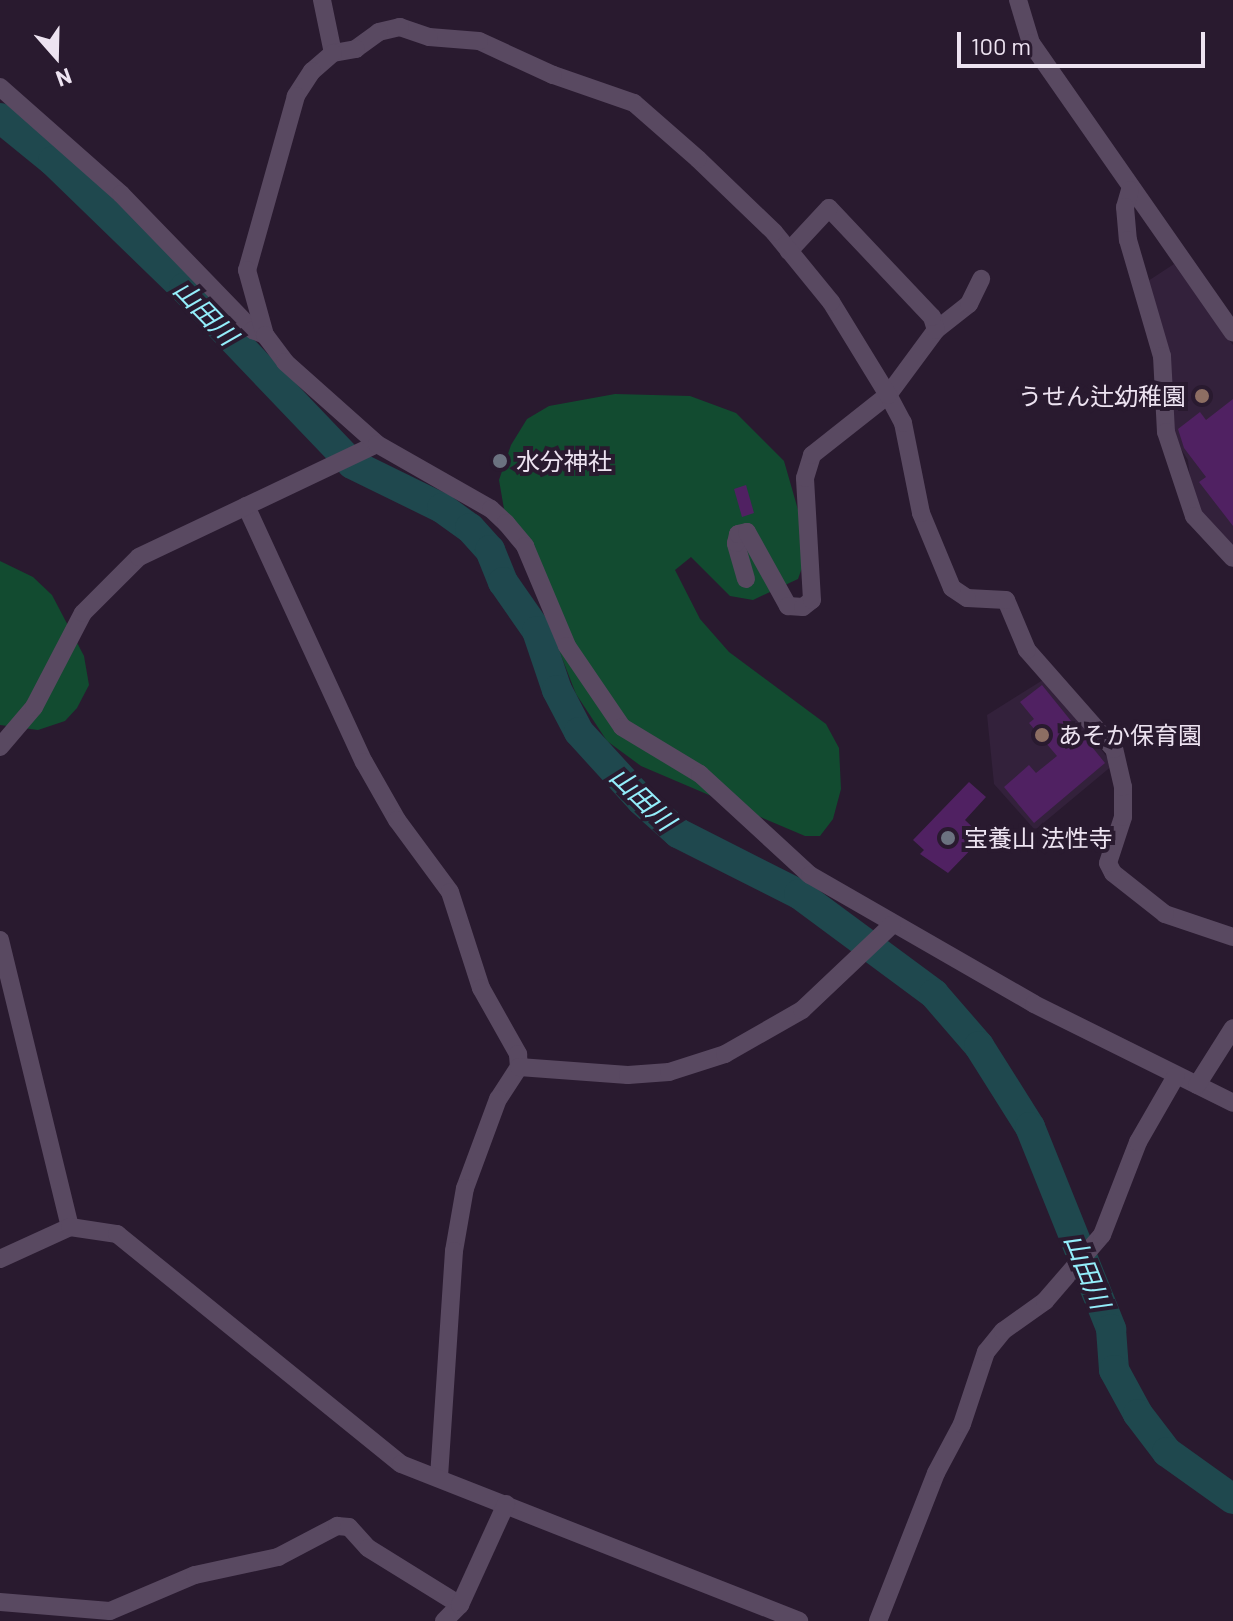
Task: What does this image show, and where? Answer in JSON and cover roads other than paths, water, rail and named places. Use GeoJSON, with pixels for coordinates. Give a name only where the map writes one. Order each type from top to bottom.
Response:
{"type":"FeatureCollection","features":[{"type":"Feature","properties":{"kind":"street"},"geometry":{"type":"LineString","coordinates":[[322,0],[333,53]]}},
{"type":"Feature","properties":{"kind":"street"},"geometry":{"type":"LineString","coordinates":[[1018,0],[1031,43],[1130,190],[1233,333]]}},
{"type":"Feature","properties":{"kind":"street"},"geometry":{"type":"LineString","coordinates":[[1233,937],[1165,914],[1113,873],[1108,863],[1123,817],[1123,787],[1114,749],[1027,650],[1006,600],[967,598],[952,588],[921,513],[903,423],[888,395],[831,302],[789,251],[698,159],[634,103],[553,75],[479,41],[429,37],[400,27],[379,32],[356,49],[333,53],[312,71],[296,96],[249,251],[249,287],[265,335],[313,390],[372,447],[491,509],[506,523],[525,546],[567,646],[622,727],[716,786],[810,875],[888,930],[1233,1103]]}},
{"type":"Feature","properties":{"kind":"street"},"geometry":{"type":"LineString","coordinates":[[0,87],[121,194],[253,330],[265,335]]}},
{"type":"Feature","properties":{"kind":"street"},"geometry":{"type":"LineString","coordinates":[[1130,190],[1125,207],[1128,240],[1162,356],[1166,432],[1194,516],[1233,558]]}},
{"type":"Feature","properties":{"kind":"street"},"geometry":{"type":"LineString","coordinates":[[789,251],[829,208],[932,317],[936,330]]}},
{"type":"Feature","properties":{"kind":"street"},"geometry":{"type":"LineString","coordinates":[[746,579],[736,543],[738,534],[747,532],[788,606],[803,607],[812,600],[807,466],[820,445],[888,395],[936,330],[969,304],[981,279]]}},
{"type":"Feature","properties":{"kind":"street"},"geometry":{"type":"LineString","coordinates":[[0,747],[34,707],[83,613],[112,581],[171,538],[325,472],[372,447]]}},
{"type":"Feature","properties":{"kind":"street"},"geometry":{"type":"LineString","coordinates":[[246,506],[364,762],[397,820],[450,892],[481,988],[518,1054],[519,1067],[498,1099],[465,1188],[454,1251],[439,1478]]}},
{"type":"Feature","properties":{"kind":"street"},"geometry":{"type":"LineString","coordinates":[[519,1067],[628,1075],[683,1068],[767,1034],[861,960],[888,930]]}},
{"type":"Feature","properties":{"kind":"street"},"geometry":{"type":"LineString","coordinates":[[0,940],[70,1227]]}},
{"type":"Feature","properties":{"kind":"street"},"geometry":{"type":"LineString","coordinates":[[1197,1085],[1233,1028]]}},
{"type":"Feature","properties":{"kind":"street"},"geometry":{"type":"LineString","coordinates":[[878,1621],[936,1473],[962,1424],[986,1352],[1003,1331],[1060,1286],[1102,1235],[1138,1142],[1176,1076]]}},
{"type":"Feature","properties":{"kind":"street"},"geometry":{"type":"LineString","coordinates":[[0,1259],[70,1227],[117,1234],[401,1464],[799,1621]]}},
{"type":"Feature","properties":{"kind":"street"},"geometry":{"type":"LineString","coordinates":[[444,1621],[460,1605],[506,1504]]}},
{"type":"Feature","properties":{"kind":"street"},"geometry":{"type":"LineString","coordinates":[[0,1602],[110,1611],[195,1575],[278,1557],[337,1526],[349,1527],[368,1548],[460,1605]]}},
{"type":"Feature","properties":{"kind":"waterway","name":"山田川"},"geometry":{"type":"LineString","coordinates":[[0,118],[53,161],[184,288],[352,464],[442,508],[470,528],[490,550],[503,582],[537,631],[557,690],[579,732],[641,800],[678,833],[799,894],[934,994],[979,1046],[1030,1127],[1111,1329],[1114,1370],[1138,1414],[1167,1452],[1233,1499]]}},
{"type":"Feature","properties":{"kind":"place","name":"うせん辻幼稚園"},"geometry":{"type":"Point","coordinates":[1202,396]}},
{"type":"Feature","properties":{"kind":"place","name":"水分神社"},"geometry":{"type":"Point","coordinates":[500,461]}},
{"type":"Feature","properties":{"kind":"place","name":"あそか保育園"},"geometry":{"type":"Point","coordinates":[1042,735]}},
{"type":"Feature","properties":{"kind":"place","name":"宝養山 法性寺"},"geometry":{"type":"Point","coordinates":[948,838]}}]}
